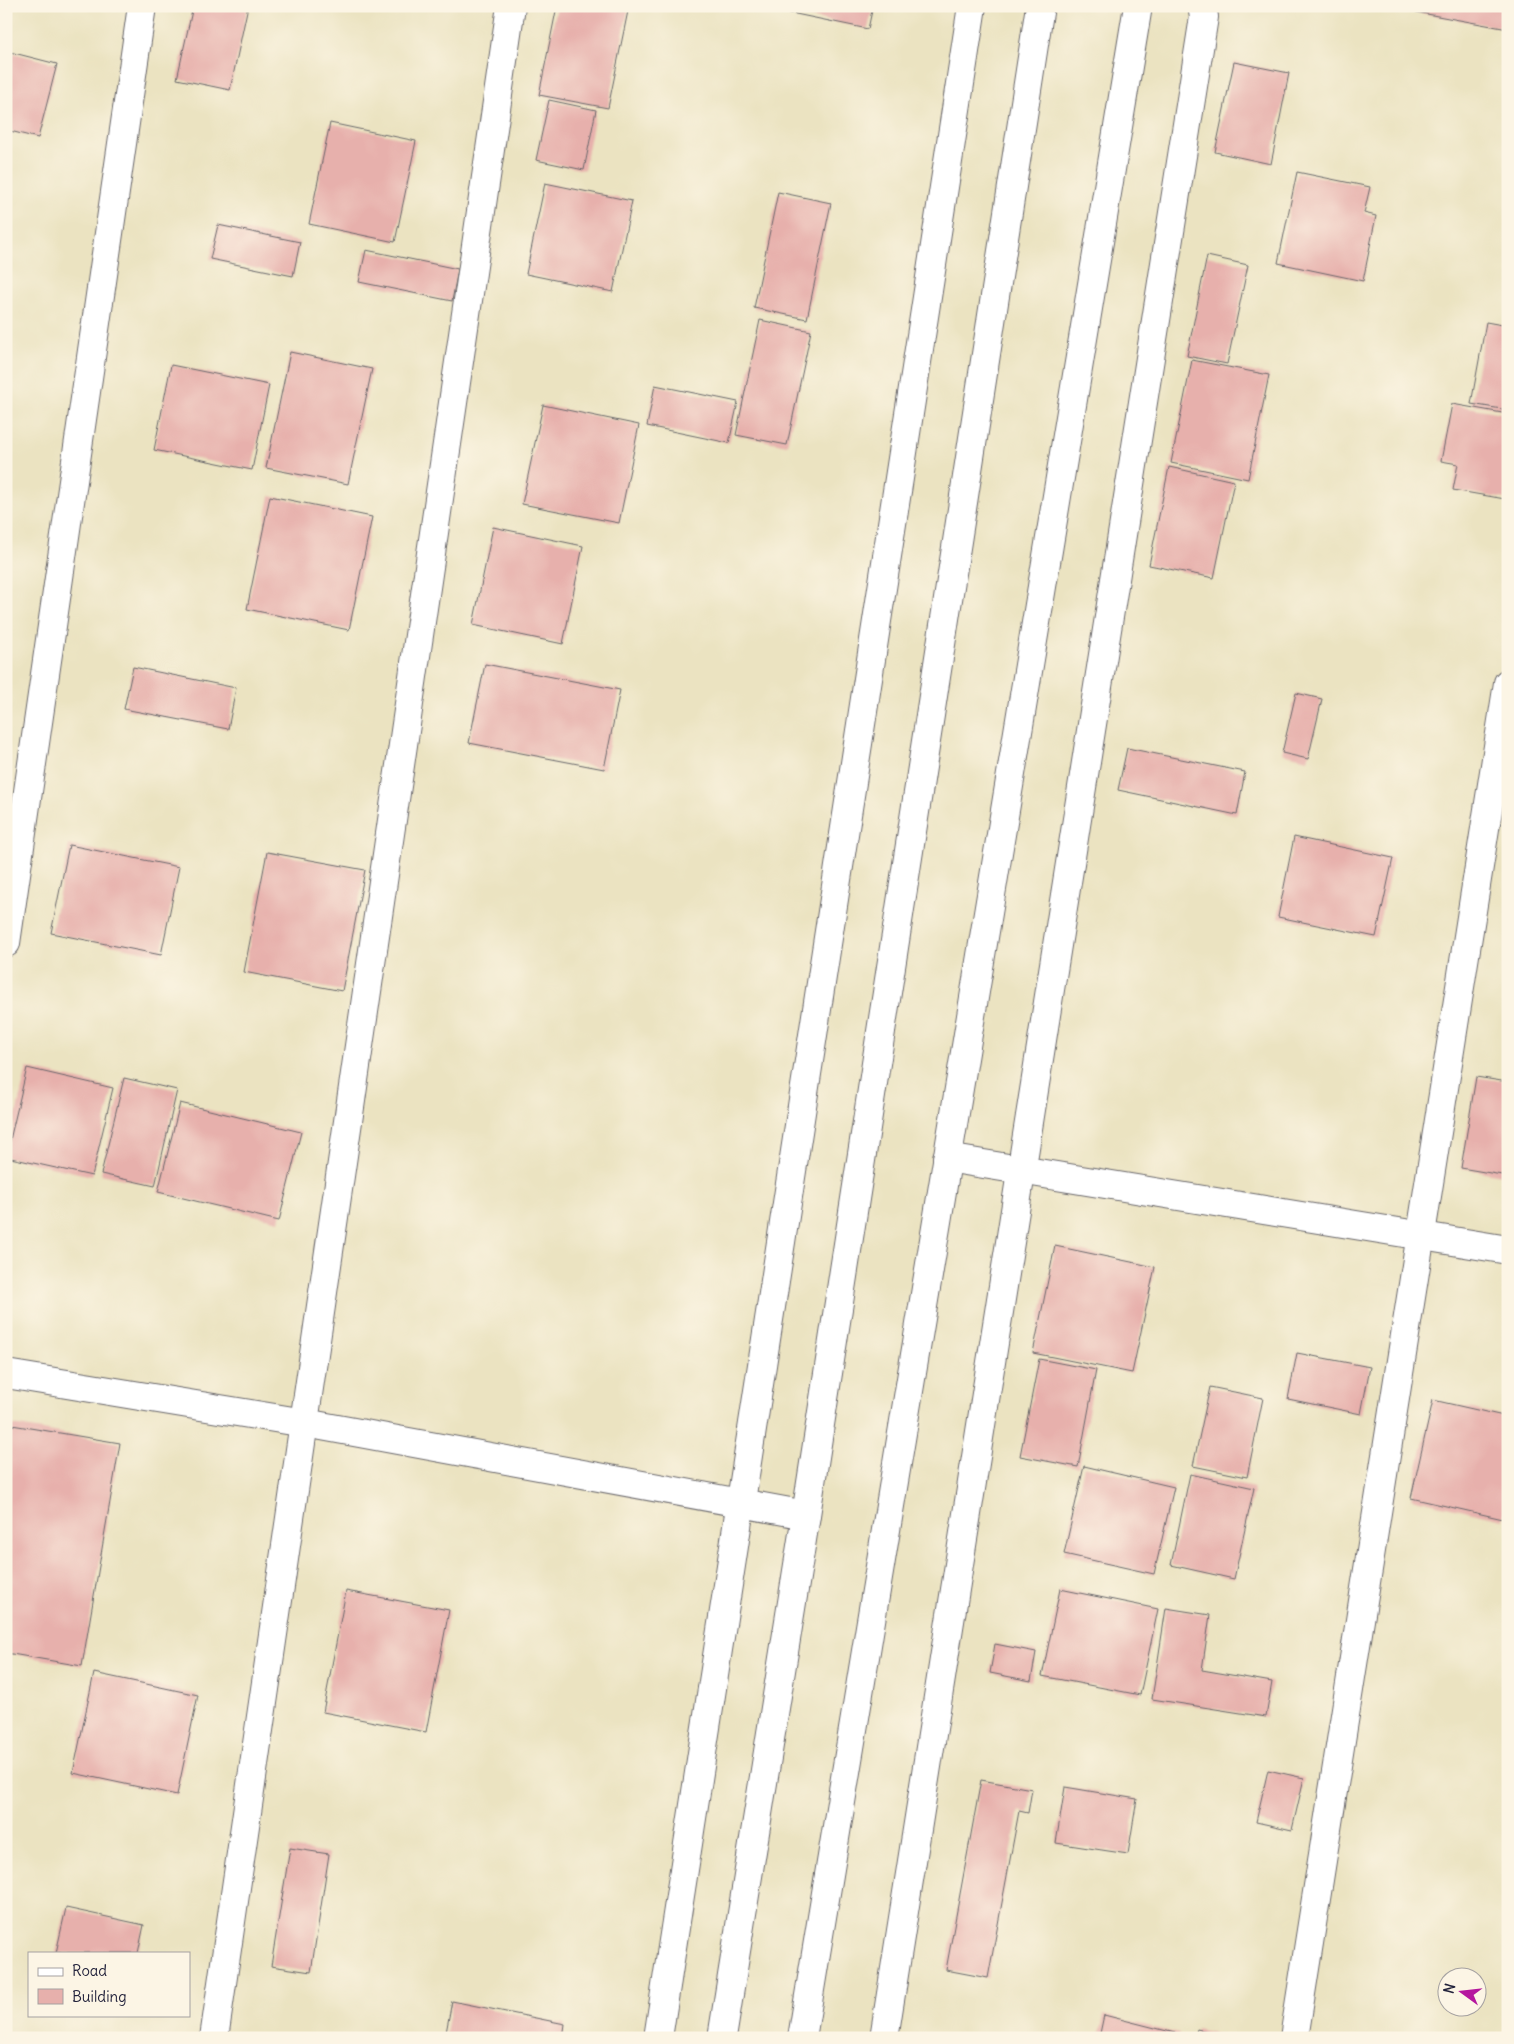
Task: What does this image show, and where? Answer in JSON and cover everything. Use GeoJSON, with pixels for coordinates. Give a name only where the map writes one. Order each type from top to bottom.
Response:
{"type":"FeatureCollection","features":[{"type":"Feature","properties":{"kind":"street"},"geometry":{"type":"LineString","coordinates":[[6,943],[142,6]]}},
{"type":"Feature","properties":{"kind":"street"},"geometry":{"type":"LineString","coordinates":[[214,2038],[511,6]]}},
{"type":"Feature","properties":{"kind":"street"},"geometry":{"type":"LineString","coordinates":[[658,2038],[972,6]]}},
{"type":"Feature","properties":{"kind":"street"},"geometry":{"type":"LineString","coordinates":[[722,2038],[806,1515],[1040,6]]}},
{"type":"Feature","properties":{"kind":"street"},"geometry":{"type":"LineString","coordinates":[[802,2038],[1138,6]]}},
{"type":"Feature","properties":{"kind":"street"},"geometry":{"type":"LineString","coordinates":[[884,2038],[1202,27],[1202,6]]}},
{"type":"Feature","properties":{"kind":"street"},"geometry":{"type":"LineString","coordinates":[[1294,2038],[1508,683]]}},
{"type":"Feature","properties":{"kind":"street"},"geometry":{"type":"LineString","coordinates":[[947,1158],[1508,1250]]}},
{"type":"Feature","properties":{"kind":"street"},"geometry":{"type":"LineString","coordinates":[[6,1374],[305,1423],[806,1515]]}},
{"type":"Feature","properties":{"kind":"building"},"geometry":{"type":"Polygon","coordinates":[[[193,6],[248,6],[230,90],[177,79],[193,6]]]}},
{"type":"Feature","properties":{"kind":"building"},"geometry":{"type":"Polygon","coordinates":[[[557,6],[629,6],[608,108],[539,95],[557,6]]]}},
{"type":"Feature","properties":{"kind":"building"},"geometry":{"type":"Polygon","coordinates":[[[757,6],[873,6],[868,29],[757,6]]]}},
{"type":"Feature","properties":{"kind":"building"},"geometry":{"type":"Polygon","coordinates":[[[1417,6],[1508,6],[1508,29],[1416,12],[1417,6]]]}},
{"type":"Feature","properties":{"kind":"building"},"geometry":{"type":"Polygon","coordinates":[[[6,51],[57,64],[38,138],[6,130],[6,51]]]}},
{"type":"Feature","properties":{"kind":"building"},"geometry":{"type":"Polygon","coordinates":[[[1234,62],[1289,73],[1271,164],[1215,152],[1234,62]]]}},
{"type":"Feature","properties":{"kind":"building"},"geometry":{"type":"Polygon","coordinates":[[[549,100],[596,110],[584,170],[536,160],[549,100]]]}},
{"type":"Feature","properties":{"kind":"building"},"geometry":{"type":"Polygon","coordinates":[[[330,123],[416,141],[395,242],[309,224],[330,123]]]}},
{"type":"Feature","properties":{"kind":"building"},"geometry":{"type":"Polygon","coordinates":[[[1297,172],[1370,187],[1364,213],[1376,216],[1363,281],[1278,263],[1297,172]]]}},
{"type":"Feature","properties":{"kind":"building"},"geometry":{"type":"Polygon","coordinates":[[[545,183],[632,201],[613,292],[526,274],[545,183]]]}},
{"type":"Feature","properties":{"kind":"building"},"geometry":{"type":"Polygon","coordinates":[[[778,192],[831,203],[807,319],[754,308],[778,192]]]}},
{"type":"Feature","properties":{"kind":"building"},"geometry":{"type":"Polygon","coordinates":[[[218,225],[300,242],[293,276],[210,259],[218,225]]]}},
{"type":"Feature","properties":{"kind":"building"},"geometry":{"type":"Polygon","coordinates":[[[366,250],[458,269],[452,301],[359,282],[366,250]]]}},
{"type":"Feature","properties":{"kind":"building"},"geometry":{"type":"Polygon","coordinates":[[[1207,256],[1248,265],[1227,364],[1187,356],[1207,256]]]}},
{"type":"Feature","properties":{"kind":"building"},"geometry":{"type":"Polygon","coordinates":[[[760,320],[811,331],[787,445],[736,435],[760,320]]]}},
{"type":"Feature","properties":{"kind":"building"},"geometry":{"type":"Polygon","coordinates":[[[1486,322],[1508,326],[1508,410],[1471,404],[1486,322]]]}},
{"type":"Feature","properties":{"kind":"building"},"geometry":{"type":"Polygon","coordinates":[[[290,352],[372,369],[348,484],[266,468],[290,352]]]}},
{"type":"Feature","properties":{"kind":"building"},"geometry":{"type":"Polygon","coordinates":[[[1192,360],[1269,375],[1248,479],[1171,463],[1192,360]]]}},
{"type":"Feature","properties":{"kind":"building"},"geometry":{"type":"Polygon","coordinates":[[[171,365],[269,385],[252,470],[154,450],[171,365]]]}},
{"type":"Feature","properties":{"kind":"building"},"geometry":{"type":"Polygon","coordinates":[[[655,385],[738,402],[729,443],[647,426],[655,385]]]}},
{"type":"Feature","properties":{"kind":"building"},"geometry":{"type":"Polygon","coordinates":[[[1452,404],[1508,414],[1508,483],[1505,499],[1453,490],[1458,464],[1441,461],[1452,404]]]}},
{"type":"Feature","properties":{"kind":"building"},"geometry":{"type":"Polygon","coordinates":[[[543,405],[639,425],[619,523],[522,504],[543,405]]]}},
{"type":"Feature","properties":{"kind":"building"},"geometry":{"type":"Polygon","coordinates":[[[1169,467],[1234,481],[1214,578],[1149,565],[1169,467]]]}},
{"type":"Feature","properties":{"kind":"building"},"geometry":{"type":"Polygon","coordinates":[[[270,496],[372,517],[349,630],[247,609],[270,496]]]}},
{"type":"Feature","properties":{"kind":"building"},"geometry":{"type":"Polygon","coordinates":[[[493,527],[583,546],[563,644],[473,625],[493,527]]]}},
{"type":"Feature","properties":{"kind":"building"},"geometry":{"type":"Polygon","coordinates":[[[485,664],[620,690],[604,769],[469,743],[485,664]]]}},
{"type":"Feature","properties":{"kind":"building"},"geometry":{"type":"Polygon","coordinates":[[[133,667],[236,688],[228,729],[124,709],[133,667]]]}},
{"type":"Feature","properties":{"kind":"building"},"geometry":{"type":"Polygon","coordinates":[[[1296,693],[1322,699],[1308,759],[1282,753],[1296,693]]]}},
{"type":"Feature","properties":{"kind":"building"},"geometry":{"type":"Polygon","coordinates":[[[1127,748],[1245,772],[1237,815],[1118,790],[1127,748]]]}},
{"type":"Feature","properties":{"kind":"building"},"geometry":{"type":"Polygon","coordinates":[[[1294,837],[1393,858],[1376,937],[1278,917],[1294,837]]]}},
{"type":"Feature","properties":{"kind":"building"},"geometry":{"type":"Polygon","coordinates":[[[69,845],[179,867],[161,955],[51,933],[69,845]]]}},
{"type":"Feature","properties":{"kind":"building"},"geometry":{"type":"Polygon","coordinates":[[[267,852],[365,870],[342,991],[244,972],[267,852]]]}},
{"type":"Feature","properties":{"kind":"building"},"geometry":{"type":"Polygon","coordinates":[[[27,1068],[113,1088],[92,1176],[6,1157],[27,1068]]]}},
{"type":"Feature","properties":{"kind":"building"},"geometry":{"type":"Polygon","coordinates":[[[1476,1077],[1508,1082],[1508,1176],[1461,1168],[1476,1077]]]}},
{"type":"Feature","properties":{"kind":"building"},"geometry":{"type":"Polygon","coordinates":[[[124,1078],[177,1090],[155,1186],[101,1174],[124,1078]]]}},
{"type":"Feature","properties":{"kind":"building"},"geometry":{"type":"Polygon","coordinates":[[[180,1103],[301,1132],[279,1221],[158,1192],[180,1103]]]}},
{"type":"Feature","properties":{"kind":"building"},"geometry":{"type":"Polygon","coordinates":[[[1055,1246],[1155,1267],[1132,1373],[1033,1353],[1055,1246]]]}},
{"type":"Feature","properties":{"kind":"building"},"geometry":{"type":"Polygon","coordinates":[[[1297,1353],[1370,1367],[1361,1414],[1288,1399],[1297,1353]]]}},
{"type":"Feature","properties":{"kind":"building"},"geometry":{"type":"Polygon","coordinates":[[[1039,1359],[1096,1370],[1078,1467],[1020,1456],[1039,1359]]]}},
{"type":"Feature","properties":{"kind":"building"},"geometry":{"type":"Polygon","coordinates":[[[1210,1387],[1263,1398],[1247,1477],[1193,1466],[1210,1387]]]}},
{"type":"Feature","properties":{"kind":"building"},"geometry":{"type":"Polygon","coordinates":[[[1433,1400],[1508,1417],[1508,1499],[1503,1519],[1411,1498],[1433,1400]]]}},
{"type":"Feature","properties":{"kind":"building"},"geometry":{"type":"Polygon","coordinates":[[[6,1424],[120,1443],[82,1666],[6,1653],[6,1424]]]}},
{"type":"Feature","properties":{"kind":"building"},"geometry":{"type":"Polygon","coordinates":[[[1084,1466],[1174,1487],[1154,1574],[1064,1554],[1084,1466]]]}},
{"type":"Feature","properties":{"kind":"building"},"geometry":{"type":"Polygon","coordinates":[[[1190,1474],[1254,1488],[1234,1579],[1171,1565],[1190,1474]]]}},
{"type":"Feature","properties":{"kind":"building"},"geometry":{"type":"Polygon","coordinates":[[[1060,1589],[1158,1609],[1140,1695],[1042,1676],[1060,1589]]]}},
{"type":"Feature","properties":{"kind":"building"},"geometry":{"type":"Polygon","coordinates":[[[346,1591],[449,1610],[426,1732],[323,1712],[346,1591]]]}},
{"type":"Feature","properties":{"kind":"building"},"geometry":{"type":"Polygon","coordinates":[[[1166,1608],[1210,1615],[1202,1670],[1272,1682],[1266,1717],[1152,1699],[1166,1608]]]}},
{"type":"Feature","properties":{"kind":"building"},"geometry":{"type":"Polygon","coordinates":[[[995,1644],[1036,1652],[1031,1681],[990,1673],[995,1644]]]}},
{"type":"Feature","properties":{"kind":"building"},"geometry":{"type":"Polygon","coordinates":[[[94,1673],[198,1695],[177,1795],[73,1773],[94,1673]]]}},
{"type":"Feature","properties":{"kind":"building"},"geometry":{"type":"Polygon","coordinates":[[[1268,1770],[1304,1778],[1292,1830],[1256,1822],[1268,1770]]]}},
{"type":"Feature","properties":{"kind":"building"},"geometry":{"type":"Polygon","coordinates":[[[981,1780],[1032,1789],[1028,1813],[1019,1811],[988,1978],[946,1970],[981,1780]]]}},
{"type":"Feature","properties":{"kind":"building"},"geometry":{"type":"Polygon","coordinates":[[[1065,1787],[1137,1799],[1128,1854],[1056,1843],[1065,1787]]]}},
{"type":"Feature","properties":{"kind":"building"},"geometry":{"type":"Polygon","coordinates":[[[290,1848],[329,1854],[311,1972],[271,1966],[290,1848]]]}},
{"type":"Feature","properties":{"kind":"building"},"geometry":{"type":"Polygon","coordinates":[[[66,1908],[144,1925],[138,1952],[56,1952],[66,1908]]]}},
{"type":"Feature","properties":{"kind":"building"},"geometry":{"type":"Polygon","coordinates":[[[452,2001],[565,2024],[563,2038],[445,2038],[452,2001]]]}},
{"type":"Feature","properties":{"kind":"building"},"geometry":{"type":"Polygon","coordinates":[[[1104,2015],[1179,2034],[1178,2038],[1099,2038],[1104,2015]]]}},
{"type":"Feature","properties":{"kind":"building"},"geometry":{"type":"Polygon","coordinates":[[[1197,2029],[1227,2037],[1227,2038],[1194,2038],[1197,2029]]]}}]}
